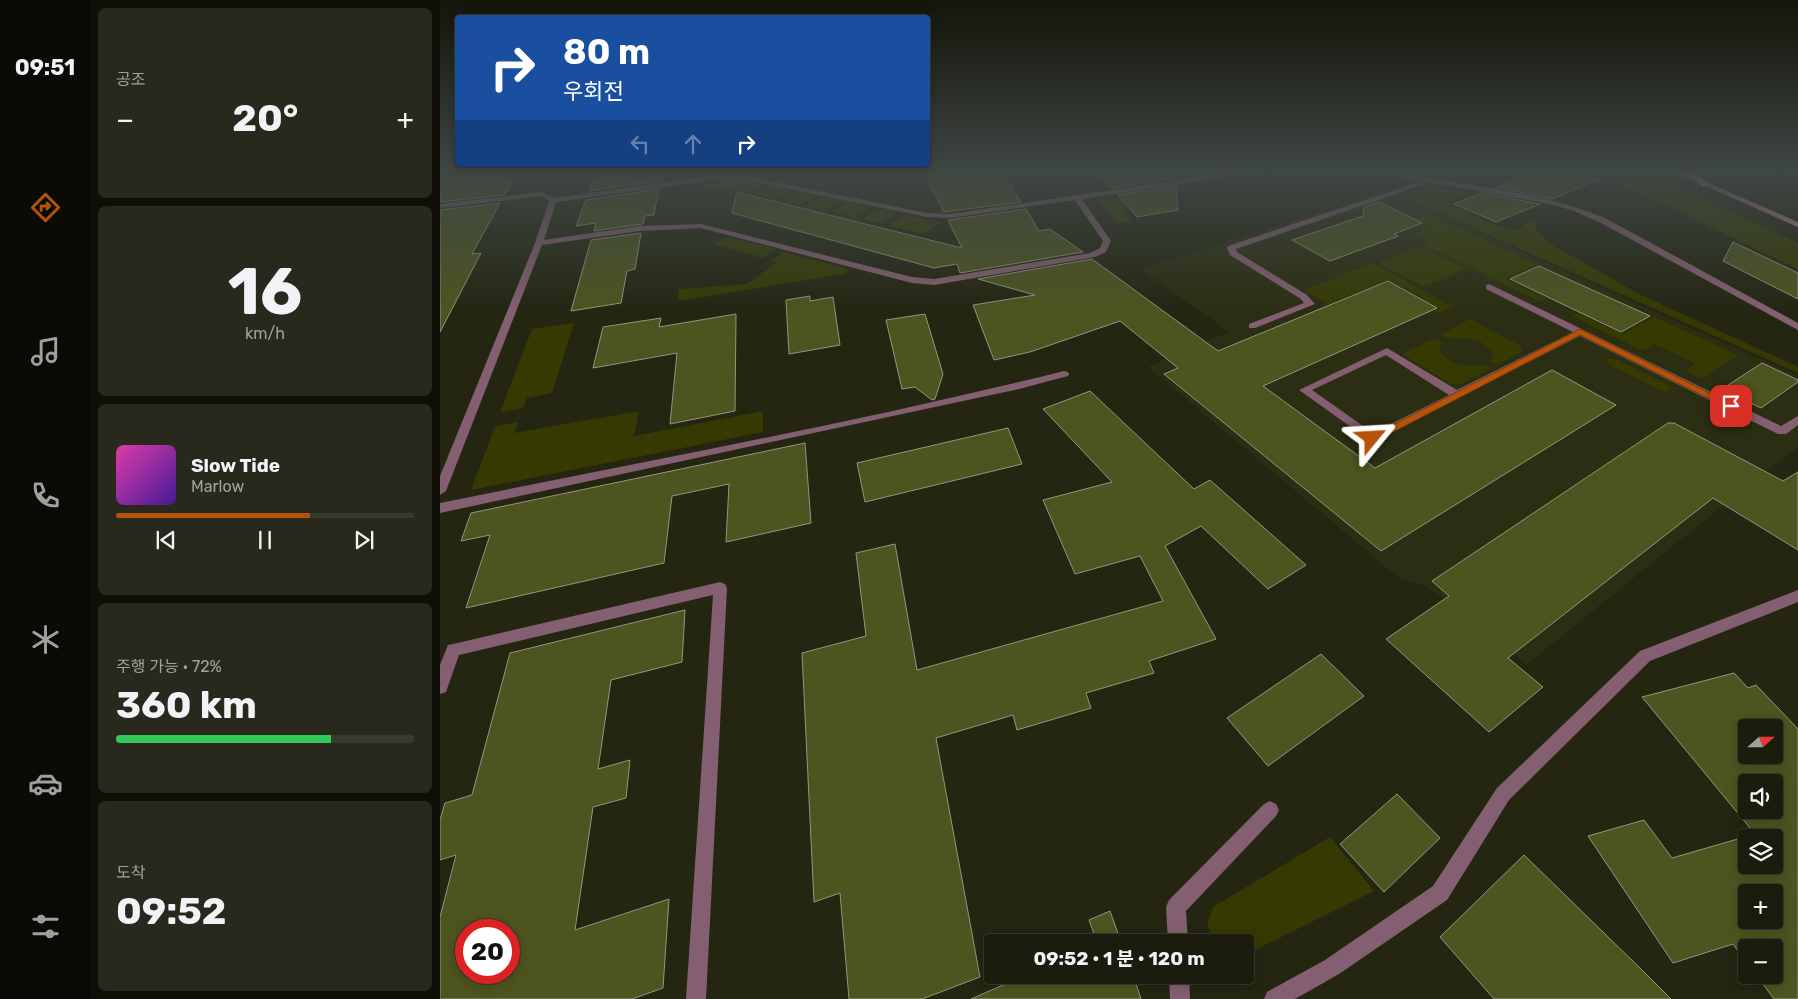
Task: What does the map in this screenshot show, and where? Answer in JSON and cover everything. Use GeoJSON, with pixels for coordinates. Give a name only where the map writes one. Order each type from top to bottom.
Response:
{"type":"FeatureCollection","features":[{"type":"Feature","properties":{"kind":"main road"},"geometry":{"type":"LineString","coordinates":[[1786,220],[1798,225]]}},
{"type":"Feature","properties":{"kind":"street"},"geometry":{"type":"LineString","coordinates":[[440,491],[547,220]]}},
{"type":"Feature","properties":{"kind":"street"},"geometry":{"type":"LineString","coordinates":[[539,243],[674,225],[701,226],[912,280],[934,282],[957,280],[1092,255],[1103,250],[1107,241],[1092,220]]}},
{"type":"Feature","properties":{"kind":"street"},"geometry":{"type":"LineString","coordinates":[[1252,326],[1310,304],[1304,298],[1233,253],[1231,248],[1315,220]]}},
{"type":"Feature","properties":{"kind":"street"},"geometry":{"type":"LineString","coordinates":[[1601,220],[1798,327]]}},
{"type":"Feature","properties":{"kind":"street"},"geometry":{"type":"LineString","coordinates":[[1489,288],[1782,430],[1798,420]]}},
{"type":"Feature","properties":{"kind":"street"},"geometry":{"type":"LineString","coordinates":[[1457,395],[1386,352],[1304,390],[1372,438],[1457,395],[1580,332]]}},
{"type":"Feature","properties":{"kind":"street"},"geometry":{"type":"LineString","coordinates":[[440,508],[829,428],[1064,374]]}},
{"type":"Feature","properties":{"kind":"street"},"geometry":{"type":"LineString","coordinates":[[440,687],[453,650],[720,588],[696,999]]}},
{"type":"Feature","properties":{"kind":"street"},"geometry":{"type":"LineString","coordinates":[[1274,999],[1332,967],[1440,894],[1504,794],[1645,656],[1798,596]]}},
{"type":"Feature","properties":{"kind":"street"},"geometry":{"type":"LineString","coordinates":[[1178,934],[1176,907],[1270,810]]}},
{"type":"Feature","properties":{"kind":"street"},"geometry":{"type":"LineString","coordinates":[[1179,984],[1180,999]]}},
{"type":"Feature","properties":{"kind":"shaded area"},"geometry":{"type":"Polygon","coordinates":[[[1296,220],[1451,220],[1798,376],[1798,448],[1769,469],[1527,664],[1425,585],[1399,578],[1148,367],[1229,332],[1140,269],[1296,220]]]}},
{"type":"Feature","properties":{"kind":"green space"},"geometry":{"type":"Polygon","coordinates":[[[863,220],[888,220],[881,224],[863,220]]]}},
{"type":"Feature","properties":{"kind":"green space"},"geometry":{"type":"Polygon","coordinates":[[[898,220],[925,220],[940,223],[924,234],[888,226],[898,220]]]}},
{"type":"Feature","properties":{"kind":"green space"},"geometry":{"type":"Polygon","coordinates":[[[1113,220],[1132,221],[1116,224],[1113,220]]]}},
{"type":"Feature","properties":{"kind":"green space"},"geometry":{"type":"Polygon","coordinates":[[[1412,220],[1438,220],[1537,264],[1505,279],[1547,299],[1541,302],[1421,244],[1427,241],[1413,234],[1429,228],[1412,220]]]}},
{"type":"Feature","properties":{"kind":"green space"},"geometry":{"type":"Polygon","coordinates":[[[1454,220],[1482,220],[1518,230],[1523,225],[1535,220],[1536,229],[1547,242],[1639,294],[1798,367],[1798,373],[1454,220]]]}},
{"type":"Feature","properties":{"kind":"green space"},"geometry":{"type":"Polygon","coordinates":[[[1694,220],[1747,220],[1798,243],[1798,269],[1694,220]]]}},
{"type":"Feature","properties":{"kind":"green space"},"geometry":{"type":"Polygon","coordinates":[[[727,237],[776,249],[763,258],[713,244],[727,237]]]}},
{"type":"Feature","properties":{"kind":"green space"},"geometry":{"type":"Polygon","coordinates":[[[1420,246],[1466,269],[1424,287],[1378,263],[1420,246]]]}},
{"type":"Feature","properties":{"kind":"green space"},"geometry":{"type":"Polygon","coordinates":[[[784,252],[849,269],[844,274],[678,301],[679,289],[747,284],[776,263],[770,261],[784,252]]]}},
{"type":"Feature","properties":{"kind":"green space"},"geometry":{"type":"Polygon","coordinates":[[[1373,263],[1453,307],[1439,313],[1435,311],[1439,308],[1419,297],[1422,296],[1388,280],[1328,304],[1304,290],[1373,263]]]}},
{"type":"Feature","properties":{"kind":"green space"},"geometry":{"type":"Polygon","coordinates":[[[1578,313],[1623,334],[1654,317],[1738,355],[1702,379],[1685,371],[1695,363],[1654,344],[1643,351],[1572,316],[1578,313]]]}},
{"type":"Feature","properties":{"kind":"green space"},"geometry":{"type":"Polygon","coordinates":[[[1470,319],[1521,346],[1523,351],[1497,365],[1490,361],[1493,356],[1482,343],[1476,340],[1440,335],[1470,319]]]}},
{"type":"Feature","properties":{"kind":"green space"},"geometry":{"type":"Polygon","coordinates":[[[574,323],[552,393],[527,398],[523,408],[500,412],[532,329],[574,323]]]}},
{"type":"Feature","properties":{"kind":"green space"},"geometry":{"type":"Polygon","coordinates":[[[1435,338],[1442,342],[1439,347],[1446,358],[1458,364],[1472,366],[1485,364],[1492,368],[1459,385],[1449,383],[1402,354],[1435,338]]]}},
{"type":"Feature","properties":{"kind":"green space"},"geometry":{"type":"Polygon","coordinates":[[[1609,358],[1618,360],[1668,385],[1672,390],[1665,392],[1660,390],[1610,365],[1606,360],[1609,358]]]}},
{"type":"Feature","properties":{"kind":"green space"},"geometry":{"type":"Polygon","coordinates":[[[639,411],[634,436],[763,411],[763,432],[471,490],[495,426],[518,422],[514,433],[639,411]]]}},
{"type":"Feature","properties":{"kind":"green space"},"geometry":{"type":"Polygon","coordinates":[[[1330,837],[1374,891],[1254,951],[1254,934],[1211,934],[1207,924],[1213,907],[1330,837]]]}},
{"type":"Feature","properties":{"kind":"building"},"geometry":{"type":"Polygon","coordinates":[[[440,220],[491,220],[472,254],[481,253],[440,332],[440,220]]]}},
{"type":"Feature","properties":{"kind":"building"},"geometry":{"type":"Polygon","coordinates":[[[578,220],[644,220],[643,224],[594,231],[596,223],[576,226],[578,220]]]}},
{"type":"Feature","properties":{"kind":"building"},"geometry":{"type":"Polygon","coordinates":[[[756,220],[848,220],[962,248],[948,220],[1032,220],[1039,231],[1050,229],[1083,252],[960,273],[957,264],[934,268],[756,220]]]}},
{"type":"Feature","properties":{"kind":"building"},"geometry":{"type":"Polygon","coordinates":[[[1352,220],[1415,220],[1422,223],[1394,234],[1398,236],[1330,261],[1292,240],[1352,220]]]}},
{"type":"Feature","properties":{"kind":"building"},"geometry":{"type":"Polygon","coordinates":[[[641,233],[635,269],[627,271],[621,303],[571,311],[591,240],[641,233]]]}},
{"type":"Feature","properties":{"kind":"building"},"geometry":{"type":"Polygon","coordinates":[[[1733,242],[1798,273],[1798,299],[1723,261],[1733,242]]]}},
{"type":"Feature","properties":{"kind":"building"},"geometry":{"type":"Polygon","coordinates":[[[1092,259],[1218,351],[1388,281],[1437,308],[1263,386],[1375,468],[1552,370],[1616,405],[1381,551],[1164,374],[1178,368],[1120,321],[1030,352],[994,360],[973,305],[1035,295],[978,279],[1092,259]]]}},
{"type":"Feature","properties":{"kind":"building"},"geometry":{"type":"Polygon","coordinates":[[[1539,266],[1650,316],[1621,332],[1510,279],[1539,266]]]}},
{"type":"Feature","properties":{"kind":"building"},"geometry":{"type":"Polygon","coordinates":[[[810,296],[810,301],[833,297],[840,345],[789,354],[786,300],[810,296]]]}},
{"type":"Feature","properties":{"kind":"building"},"geometry":{"type":"Polygon","coordinates":[[[736,314],[735,411],[670,424],[677,353],[593,368],[603,327],[661,318],[659,327],[736,314]]]}},
{"type":"Feature","properties":{"kind":"building"},"geometry":{"type":"Polygon","coordinates":[[[925,314],[943,374],[935,399],[932,400],[915,387],[902,389],[886,320],[925,314]]]}},
{"type":"Feature","properties":{"kind":"building"},"geometry":{"type":"Polygon","coordinates":[[[1762,363],[1798,380],[1798,382],[1761,408],[1722,389],[1762,363]]]}},
{"type":"Feature","properties":{"kind":"building"},"geometry":{"type":"Polygon","coordinates":[[[1090,391],[1194,489],[1210,480],[1306,565],[1268,589],[1201,526],[1165,546],[1216,639],[1149,661],[1154,673],[1086,693],[1091,708],[1017,730],[1013,715],[936,738],[980,977],[922,999],[849,999],[840,893],[814,902],[802,653],[866,636],[856,553],[895,544],[917,670],[1163,601],[1140,556],[1075,574],[1043,500],[1112,482],[1043,409],[1090,391]]]}},
{"type":"Feature","properties":{"kind":"building"},"geometry":{"type":"Polygon","coordinates":[[[1668,423],[1674,423],[1783,481],[1798,472],[1798,550],[1713,498],[1508,658],[1543,687],[1489,732],[1386,639],[1449,596],[1432,581],[1668,423]]]}},
{"type":"Feature","properties":{"kind":"building"},"geometry":{"type":"Polygon","coordinates":[[[1008,428],[1022,464],[865,502],[857,463],[1008,428]]]}},
{"type":"Feature","properties":{"kind":"building"},"geometry":{"type":"Polygon","coordinates":[[[805,443],[811,523],[726,542],[729,484],[672,496],[664,563],[466,608],[490,535],[461,541],[471,513],[805,443]]]}},
{"type":"Feature","properties":{"kind":"building"},"geometry":{"type":"Polygon","coordinates":[[[685,610],[682,662],[611,680],[598,769],[630,760],[626,798],[593,807],[575,930],[669,899],[663,988],[632,999],[440,999],[440,917],[456,855],[440,860],[440,820],[445,803],[472,795],[510,653],[685,610]]]}},
{"type":"Feature","properties":{"kind":"building"},"geometry":{"type":"Polygon","coordinates":[[[1321,654],[1364,696],[1268,766],[1227,718],[1321,654]]]}},
{"type":"Feature","properties":{"kind":"building"},"geometry":{"type":"Polygon","coordinates":[[[1734,673],[1748,688],[1756,685],[1798,729],[1798,999],[1774,999],[1763,984],[1783,984],[1783,939],[1738,939],[1738,951],[1733,944],[1673,963],[1588,836],[1644,820],[1672,858],[1738,839],[1738,874],[1783,874],[1783,829],[1751,829],[1743,819],[1783,819],[1783,774],[1738,774],[1738,813],[1642,697],[1734,673]]]}},
{"type":"Feature","properties":{"kind":"building"},"geometry":{"type":"Polygon","coordinates":[[[1397,794],[1440,838],[1384,892],[1340,844],[1397,794]]]}},
{"type":"Feature","properties":{"kind":"building"},"geometry":{"type":"Polygon","coordinates":[[[1524,855],[1671,999],[1494,999],[1440,937],[1524,855]]]}},
{"type":"Feature","properties":{"kind":"building"},"geometry":{"type":"Polygon","coordinates":[[[1110,911],[1118,934],[1094,934],[1089,920],[1110,911]]]}},
{"type":"Feature","properties":{"kind":"building"},"geometry":{"type":"Polygon","coordinates":[[[1005,984],[1136,984],[1141,999],[971,999],[1005,984]]]}},
{"type":"Feature","properties":{"kind":"route"},"geometry":{"type":"LineString","coordinates":[[1372,438],[1580,332],[1731,406]]}}]}
